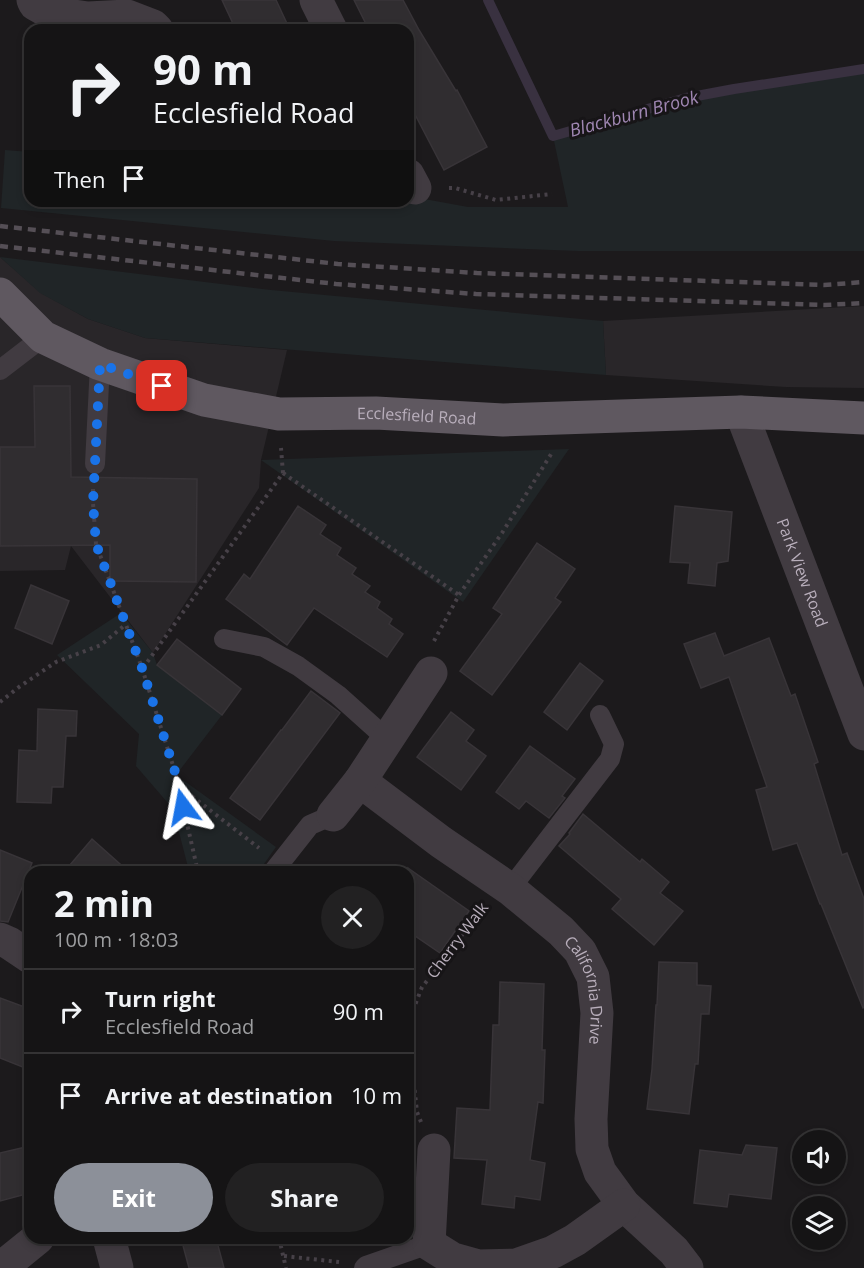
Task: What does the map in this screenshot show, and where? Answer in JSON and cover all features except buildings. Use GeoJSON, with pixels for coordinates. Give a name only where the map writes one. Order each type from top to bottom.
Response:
{"type":"FeatureCollection","features":[{"type":"Feature","properties":{"kind":"main road","name":"Ecclesfield Road"},"geometry":{"type":"LineString","coordinates":[[0,294],[44,337],[100,364],[204,400],[279,414],[376,413],[503,420],[741,412],[864,418]]}},
{"type":"Feature","properties":{"kind":"street"},"geometry":{"type":"LineString","coordinates":[[33,0],[35,4],[51,13],[88,18],[127,16],[148,24]]}},
{"type":"Feature","properties":{"kind":"street"},"geometry":{"type":"LineString","coordinates":[[316,0],[328,24]]}},
{"type":"Feature","properties":{"kind":"street","name":"Park View Road"},"geometry":{"type":"LineString","coordinates":[[741,412],[864,734]]}},
{"type":"Feature","properties":{"kind":"street"},"geometry":{"type":"LineString","coordinates":[[333,815],[360,781],[431,673]]}},
{"type":"Feature","properties":{"kind":"street","name":"California Drive"},"geometry":{"type":"LineString","coordinates":[[360,781],[506,887],[561,931],[580,951],[592,977],[597,1013],[591,1119],[592,1149],[600,1172],[624,1205],[674,1251],[687,1268]]}},
{"type":"Feature","properties":{"kind":"street"},"geometry":{"type":"LineString","coordinates":[[0,939],[24,953]]}},
{"type":"Feature","properties":{"kind":"street"},"geometry":{"type":"LineString","coordinates":[[434,1150],[429,1245],[453,1259],[478,1266],[516,1265],[553,1252],[575,1240],[624,1205]]}},
{"type":"Feature","properties":{"kind":"street"},"geometry":{"type":"LineString","coordinates":[[1,1268],[31,1244]]}},
{"type":"Feature","properties":{"kind":"street"},"geometry":{"type":"LineString","coordinates":[[111,1244],[117,1268]]}},
{"type":"Feature","properties":{"kind":"lane"},"geometry":{"type":"LineString","coordinates":[[0,370],[44,337]]}},
{"type":"Feature","properties":{"kind":"lane"},"geometry":{"type":"LineString","coordinates":[[94,464],[100,364]]}},
{"type":"Feature","properties":{"kind":"lane"},"geometry":{"type":"LineString","coordinates":[[224,639],[264,647],[298,666],[338,695],[387,739]]}},
{"type":"Feature","properties":{"kind":"lane"},"geometry":{"type":"LineString","coordinates":[[506,887],[610,759],[614,744],[600,715]]}},
{"type":"Feature","properties":{"kind":"lane"},"geometry":{"type":"LineString","coordinates":[[278,866],[310,825],[333,815]]}},
{"type":"Feature","properties":{"kind":"lane"},"geometry":{"type":"LineString","coordinates":[[365,1267],[429,1245]]}},
{"type":"Feature","properties":{"kind":"path"},"geometry":{"type":"LineString","coordinates":[[414,181],[455,188],[495,200],[552,194]]}},
{"type":"Feature","properties":{"kind":"path"},"geometry":{"type":"LineString","coordinates":[[142,668],[283,473],[279,414]]}},
{"type":"Feature","properties":{"kind":"path"},"geometry":{"type":"LineString","coordinates":[[431,673],[424,660],[459,595],[502,533],[574,418]]}},
{"type":"Feature","properties":{"kind":"path"},"geometry":{"type":"LineString","coordinates":[[94,464],[93,503],[96,544],[142,668],[179,786],[197,866]]}},
{"type":"Feature","properties":{"kind":"path"},"geometry":{"type":"LineString","coordinates":[[283,473],[459,595]]}},
{"type":"Feature","properties":{"kind":"path"},"geometry":{"type":"LineString","coordinates":[[0,702],[56,663],[101,645],[125,625]]}},
{"type":"Feature","properties":{"kind":"path"},"geometry":{"type":"LineString","coordinates":[[179,786],[274,866]]}},
{"type":"Feature","properties":{"kind":"path","name":"Cherry Walk"},"geometry":{"type":"LineString","coordinates":[[414,1008],[422,987],[448,955],[482,906],[506,887]]}},
{"type":"Feature","properties":{"kind":"path","name":"Cherry Walk"},"geometry":{"type":"LineString","coordinates":[[414,1084],[417,1112],[434,1150]]}},
{"type":"Feature","properties":{"kind":"path"},"geometry":{"type":"LineString","coordinates":[[281,1244],[286,1268]]}},
{"type":"Feature","properties":{"kind":"path"},"geometry":{"type":"LineString","coordinates":[[284,1256],[365,1267]]}},
{"type":"Feature","properties":{"kind":"shaded area"},"geometry":{"type":"Polygon","coordinates":[[[864,69],[864,251],[578,251],[334,241],[1,208],[5,150],[24,152],[24,207],[414,207],[414,197],[468,207],[568,207],[553,136],[686,98],[864,69]]]}},
{"type":"Feature","properties":{"kind":"shaded area"},"geometry":{"type":"Polygon","coordinates":[[[0,257],[41,293],[88,319],[145,338],[287,350],[261,460],[259,488],[153,653],[71,546],[65,570],[0,571],[0,257]]]}},
{"type":"Feature","properties":{"kind":"shaded area"},"geometry":{"type":"Polygon","coordinates":[[[0,257],[271,290],[603,321],[606,375],[145,338],[88,319],[40,293],[0,257]]]}},
{"type":"Feature","properties":{"kind":"shaded area"},"geometry":{"type":"Polygon","coordinates":[[[864,306],[864,388],[786,387],[606,375],[603,321],[864,306]]]}},
{"type":"Feature","properties":{"kind":"shaded area"},"geometry":{"type":"Polygon","coordinates":[[[569,449],[463,602],[261,460],[569,449]]]}},
{"type":"Feature","properties":{"kind":"shaded area"},"geometry":{"type":"Polygon","coordinates":[[[121,613],[153,653],[157,665],[222,715],[176,775],[276,847],[263,866],[188,866],[173,809],[136,766],[139,734],[57,655],[121,613]]]}},
{"type":"Feature","properties":{"kind":"waterway","name":"Blackburn Brook"},"geometry":{"type":"LineString","coordinates":[[488,0],[553,136],[686,98],[864,69]]}},
{"type":"Feature","properties":{"kind":"railway"},"geometry":{"type":"LineString","coordinates":[[0,226],[338,264],[477,273],[824,285],[864,282]]}},
{"type":"Feature","properties":{"kind":"railway"},"geometry":{"type":"LineString","coordinates":[[0,246],[336,284],[476,294],[825,305],[864,303]]}},
{"type":"Feature","properties":{"kind":"route"},"geometry":{"type":"LineString","coordinates":[[162,386],[100,364],[93,503],[96,544],[142,668],[176,775],[183,807]]}}]}
